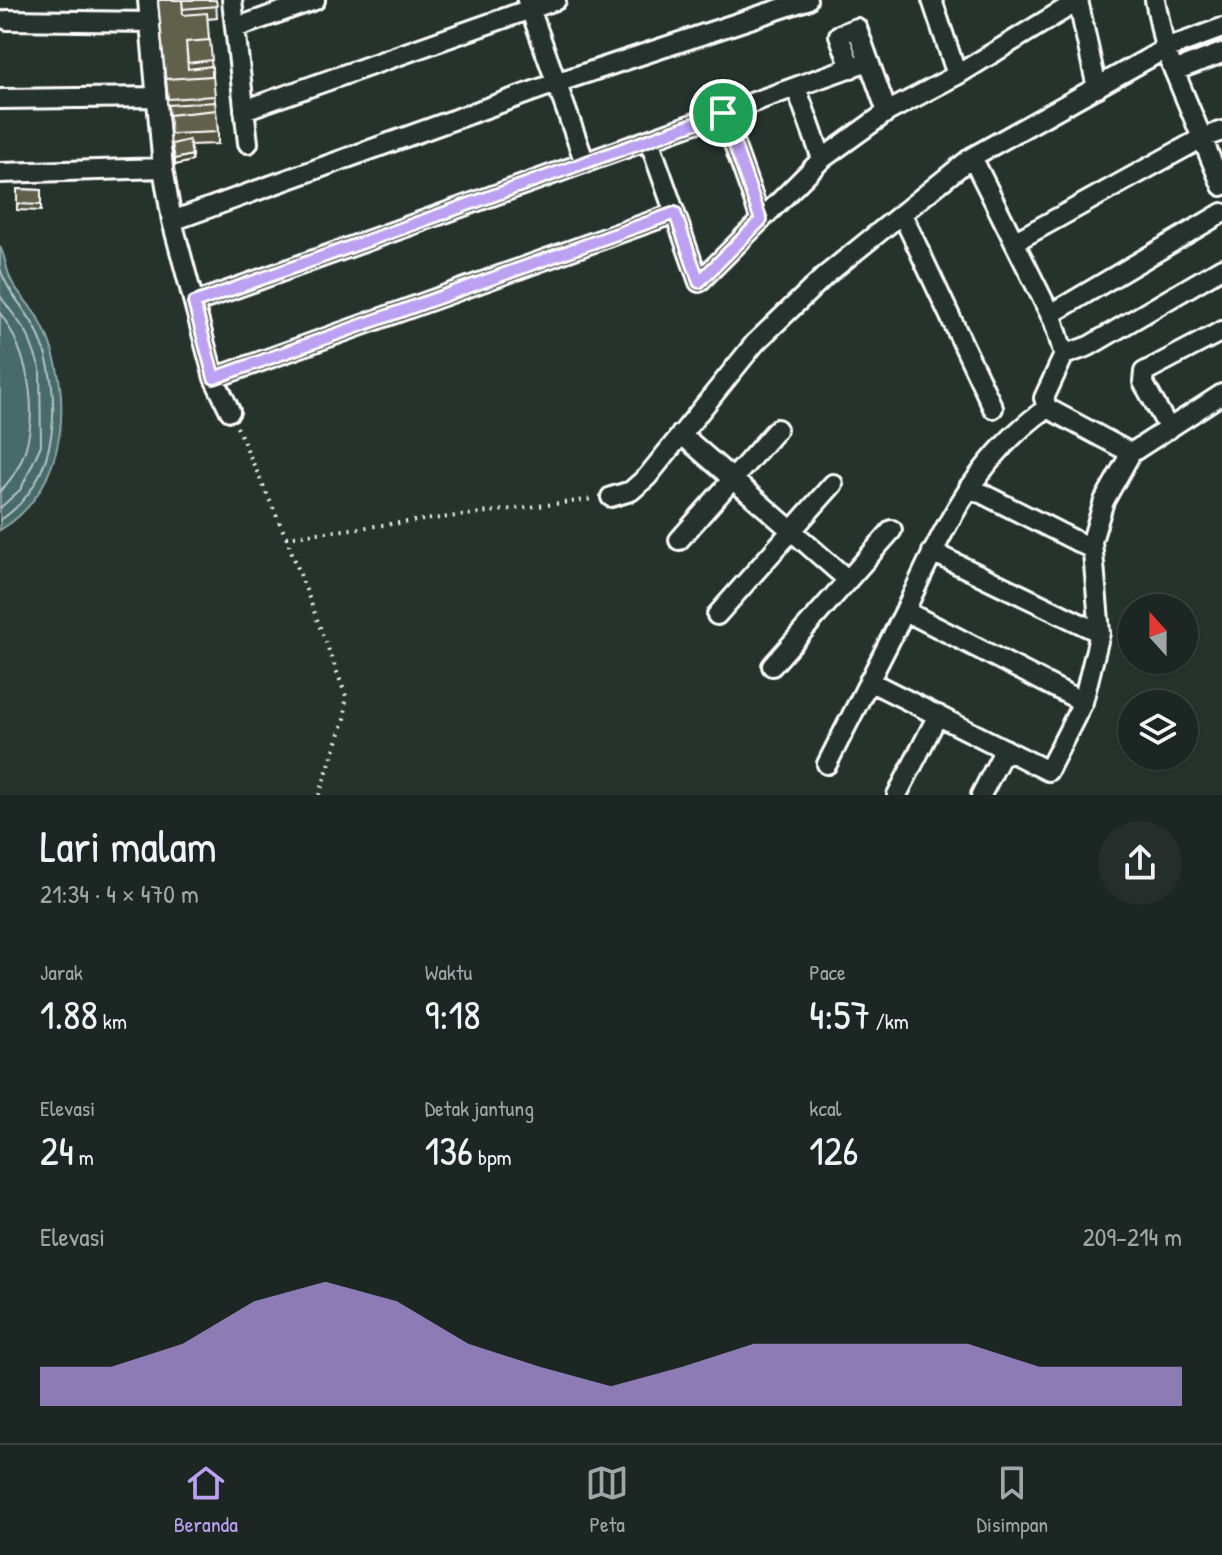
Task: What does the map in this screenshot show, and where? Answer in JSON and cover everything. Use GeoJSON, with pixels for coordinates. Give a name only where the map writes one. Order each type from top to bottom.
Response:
{"type":"FeatureCollection","features":[{"type":"Feature","properties":{"kind":"street"},"geometry":{"type":"LineString","coordinates":[[148,0],[163,168],[172,221],[214,378],[230,411]]}},
{"type":"Feature","properties":{"kind":"street"},"geometry":{"type":"LineString","coordinates":[[232,0],[248,143]]}},
{"type":"Feature","properties":{"kind":"street"},"geometry":{"type":"LineString","coordinates":[[235,28],[315,0]]}},
{"type":"Feature","properties":{"kind":"street"},"geometry":{"type":"LineString","coordinates":[[244,110],[529,4],[556,0]]}},
{"type":"Feature","properties":{"kind":"street"},"geometry":{"type":"LineString","coordinates":[[172,221],[556,83],[807,0]]}},
{"type":"Feature","properties":{"kind":"street"},"geometry":{"type":"LineString","coordinates":[[932,0],[957,75]]}},
{"type":"Feature","properties":{"kind":"street"},"geometry":{"type":"LineString","coordinates":[[649,140],[699,282],[822,159],[887,112],[957,75],[1078,0],[1097,88]]}},
{"type":"Feature","properties":{"kind":"street"},"geometry":{"type":"LineString","coordinates":[[1155,0],[1165,49],[1222,186]]}},
{"type":"Feature","properties":{"kind":"street"},"geometry":{"type":"LineString","coordinates":[[529,4],[585,163]]}},
{"type":"Feature","properties":{"kind":"street"},"geometry":{"type":"LineString","coordinates":[[7,20],[151,22]]}},
{"type":"Feature","properties":{"kind":"street"},"geometry":{"type":"LineString","coordinates":[[611,497],[640,484],[755,343],[826,275],[972,157],[1165,49],[1222,28]]}},
{"type":"Feature","properties":{"kind":"street"},"geometry":{"type":"LineString","coordinates":[[1174,71],[1222,53]]}},
{"type":"Feature","properties":{"kind":"street"},"geometry":{"type":"LineString","coordinates":[[194,303],[860,64],[887,112]]}},
{"type":"Feature","properties":{"kind":"street"},"geometry":{"type":"LineString","coordinates":[[796,87],[822,159]]}},
{"type":"Feature","properties":{"kind":"street"},"geometry":{"type":"LineString","coordinates":[[0,99],[156,97]]}},
{"type":"Feature","properties":{"kind":"street"},"geometry":{"type":"LineString","coordinates":[[723,113],[761,220]]}},
{"type":"Feature","properties":{"kind":"street"},"geometry":{"type":"LineString","coordinates":[[1014,242],[1202,138],[1222,131]]}},
{"type":"Feature","properties":{"kind":"street"},"geometry":{"type":"LineString","coordinates":[[972,157],[1051,314],[1064,355],[1044,398],[1047,408],[1131,453]]}},
{"type":"Feature","properties":{"kind":"street"},"geometry":{"type":"LineString","coordinates":[[0,173],[163,168]]}},
{"type":"Feature","properties":{"kind":"street"},"geometry":{"type":"LineString","coordinates":[[214,378],[675,213]]}},
{"type":"Feature","properties":{"kind":"street"},"geometry":{"type":"LineString","coordinates":[[1051,314],[1222,213]]}},
{"type":"Feature","properties":{"kind":"street"},"geometry":{"type":"LineString","coordinates":[[902,214],[993,408]]}},
{"type":"Feature","properties":{"kind":"street"},"geometry":{"type":"LineString","coordinates":[[1064,355],[1089,346],[1222,268]]}},
{"type":"Feature","properties":{"kind":"street"},"geometry":{"type":"LineString","coordinates":[[1169,429],[1143,382],[1144,372],[1222,331]]}},
{"type":"Feature","properties":{"kind":"street"},"geometry":{"type":"LineString","coordinates":[[869,681],[1048,771],[1083,702],[1100,633],[1092,549],[1104,501],[1131,453],[1222,394]]}},
{"type":"Feature","properties":{"kind":"street"},"geometry":{"type":"LineString","coordinates":[[827,764],[932,552],[969,487],[1001,444],[1047,408]]}},
{"type":"Feature","properties":{"kind":"street"},"geometry":{"type":"LineString","coordinates":[[679,540],[777,429]]}},
{"type":"Feature","properties":{"kind":"street"},"geometry":{"type":"LineString","coordinates":[[681,434],[848,580]]}},
{"type":"Feature","properties":{"kind":"street"},"geometry":{"type":"LineString","coordinates":[[717,615],[833,484]]}},
{"type":"Feature","properties":{"kind":"street"},"geometry":{"type":"LineString","coordinates":[[969,487],[1092,549]]}},
{"type":"Feature","properties":{"kind":"street"},"geometry":{"type":"LineString","coordinates":[[772,666],[892,530]]}},
{"type":"Feature","properties":{"kind":"street"},"geometry":{"type":"LineString","coordinates":[[932,552],[1100,633]]}},
{"type":"Feature","properties":{"kind":"street"},"geometry":{"type":"LineString","coordinates":[[905,611],[1083,702]]}},
{"type":"Feature","properties":{"kind":"street"},"geometry":{"type":"LineString","coordinates":[[897,795],[938,715]]}},
{"type":"Feature","properties":{"kind":"street"},"geometry":{"type":"LineString","coordinates":[[981,795],[1005,749]]}},
{"type":"Feature","properties":{"kind":"path"},"geometry":{"type":"LineString","coordinates":[[230,411],[286,537],[346,696],[345,718],[319,795]]}},
{"type":"Feature","properties":{"kind":"path"},"geometry":{"type":"LineString","coordinates":[[286,537],[611,497]]}},
{"type":"Feature","properties":{"kind":"water"},"geometry":{"type":"Polygon","coordinates":[[[0,247],[12,282],[40,321],[53,353],[61,409],[59,438],[52,465],[40,491],[23,512],[0,530],[0,247]]]}},
{"type":"Feature","properties":{"kind":"building"},"geometry":{"type":"Polygon","coordinates":[[[158,0],[182,0],[183,15],[207,13],[209,40],[186,42],[188,69],[212,66],[212,76],[166,79],[166,85],[158,0]]]}},
{"type":"Feature","properties":{"kind":"building"},"geometry":{"type":"Polygon","coordinates":[[[182,0],[216,0],[217,6],[183,9],[182,0]]]}},
{"type":"Feature","properties":{"kind":"building"},"geometry":{"type":"Polygon","coordinates":[[[210,40],[212,60],[188,63],[186,42],[210,40]]]}},
{"type":"Feature","properties":{"kind":"building"},"geometry":{"type":"Polygon","coordinates":[[[213,76],[215,96],[168,99],[166,79],[213,76]]]}},
{"type":"Feature","properties":{"kind":"building"},"geometry":{"type":"Polygon","coordinates":[[[215,102],[216,110],[169,115],[169,120],[168,105],[215,102]]]}},
{"type":"Feature","properties":{"kind":"building"},"geometry":{"type":"Polygon","coordinates":[[[216,110],[218,132],[171,134],[169,115],[216,110]]]}},
{"type":"Feature","properties":{"kind":"building"},"geometry":{"type":"Polygon","coordinates":[[[189,140],[192,155],[175,159],[172,144],[189,140]]]}},
{"type":"Feature","properties":{"kind":"building"},"geometry":{"type":"Polygon","coordinates":[[[17,189],[41,190],[41,205],[17,204],[17,189]]]}},
{"type":"Feature","properties":{"kind":"route"},"geometry":{"type":"LineString","coordinates":[[723,113],[761,220],[699,282],[675,213],[214,378],[194,303],[723,113]]}}]}
